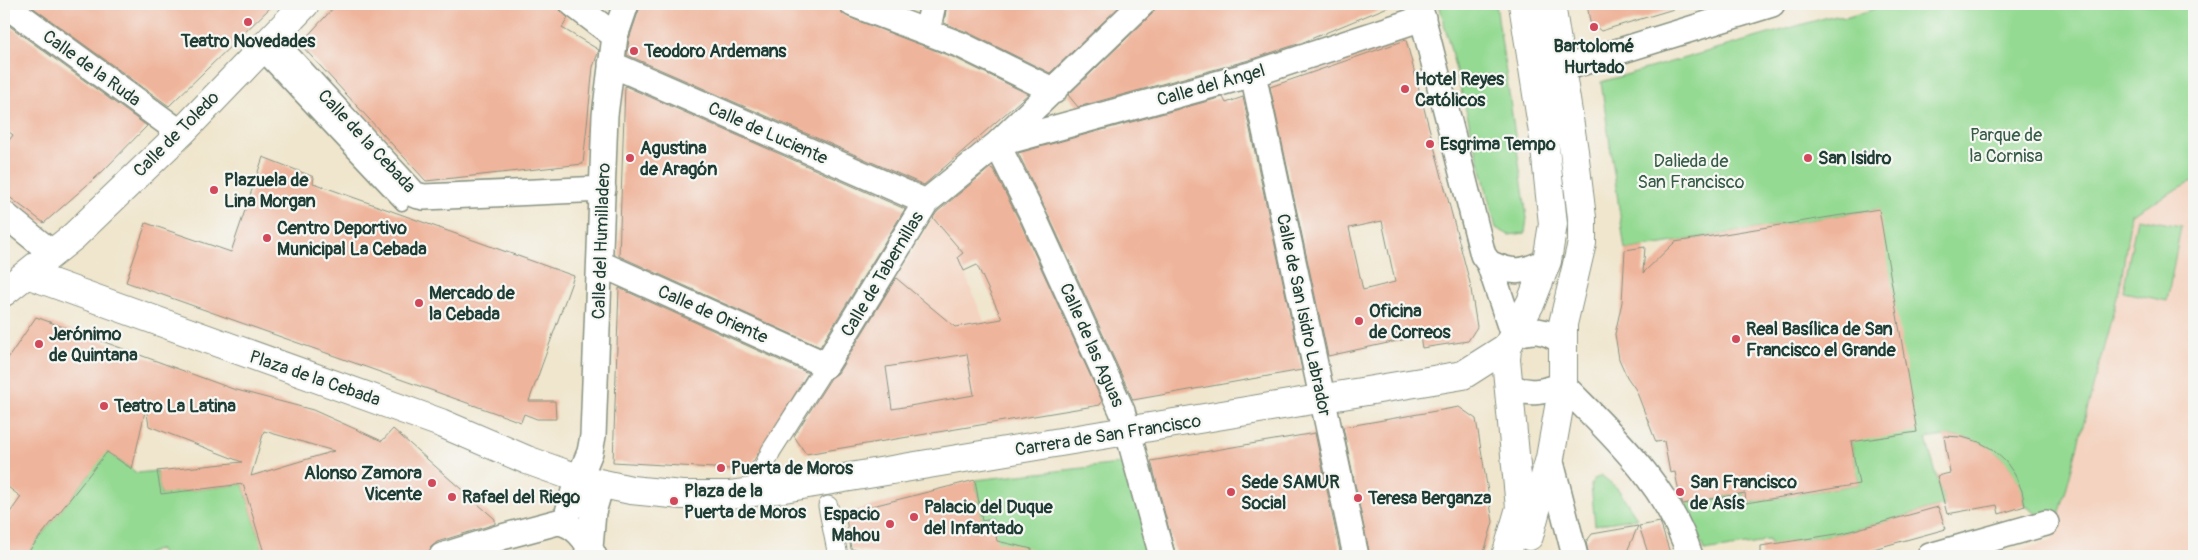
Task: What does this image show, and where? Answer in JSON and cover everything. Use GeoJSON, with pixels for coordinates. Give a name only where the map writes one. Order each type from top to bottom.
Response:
{"type":"FeatureCollection","features":[{"type":"Feature","properties":{"kind":"street","name":"Calle de la Ruda"},"geometry":{"type":"LineString","coordinates":[[4,4],[180,133]]}},
{"type":"Feature","properties":{"kind":"street"},"geometry":{"type":"LineString","coordinates":[[573,4],[615,36]]}},
{"type":"Feature","properties":{"kind":"street","name":"Calle del Humilladero"},"geometry":{"type":"LineString","coordinates":[[591,482],[590,452],[593,436],[601,264],[605,115],[615,36],[626,4]]}},
{"type":"Feature","properties":{"kind":"street"},"geometry":{"type":"LineString","coordinates":[[853,4],[961,45],[1054,91]]}},
{"type":"Feature","properties":{"kind":"street"},"geometry":{"type":"LineString","coordinates":[[927,32],[933,4]]}},
{"type":"Feature","properties":{"kind":"street","name":"Calle de Tabernillas"},"geometry":{"type":"LineString","coordinates":[[753,492],[771,451],[926,202],[997,144],[1142,4]]}},
{"type":"Feature","properties":{"kind":"street"},"geometry":{"type":"LineString","coordinates":[[1523,4],[1544,139],[1553,224],[1547,262],[1531,302],[1510,341],[1505,371],[1528,510],[1523,556]]}},
{"type":"Feature","properties":{"kind":"street"},"geometry":{"type":"LineString","coordinates":[[1506,556],[1550,458],[1563,386],[1563,324],[1582,243],[1582,218],[1551,4]]}},
{"type":"Feature","properties":{"kind":"street"},"geometry":{"type":"LineString","coordinates":[[1561,69],[1772,4]]}},
{"type":"Feature","properties":{"kind":"street","name":"Calle de Toledo"},"geometry":{"type":"LineString","coordinates":[[41,262],[74,236],[180,133],[265,45],[296,8]]}},
{"type":"Feature","properties":{"kind":"street"},"geometry":{"type":"LineString","coordinates":[[1421,11],[1483,254],[1489,263],[1510,341]]}},
{"type":"Feature","properties":{"kind":"street","name":"Calle del Ángel"},"geometry":{"type":"LineString","coordinates":[[997,144],[1253,74],[1421,11]]}},
{"type":"Feature","properties":{"kind":"street","name":"Calle de la Cebada"},"geometry":{"type":"LineString","coordinates":[[265,45],[415,195],[424,197],[603,189]]}},
{"type":"Feature","properties":{"kind":"street","name":"Calle de Luciente"},"geometry":{"type":"LineString","coordinates":[[611,64],[926,202]]}},
{"type":"Feature","properties":{"kind":"street","name":"Calle de San Isidro Labrador"},"geometry":{"type":"LineString","coordinates":[[1253,74],[1356,556]]}},
{"type":"Feature","properties":{"kind":"street","name":"Calle de las Aguas"},"geometry":{"type":"LineString","coordinates":[[997,144],[1034,218],[1122,411],[1130,432],[1162,556]]}},
{"type":"Feature","properties":{"kind":"street"},"geometry":{"type":"LineString","coordinates":[[4,214],[41,262],[4,292]]}},
{"type":"Feature","properties":{"kind":"street","name":"Plaza de la Cebada"},"geometry":{"type":"LineString","coordinates":[[41,262],[441,423],[527,460],[591,482]]}},
{"type":"Feature","properties":{"kind":"street"},"geometry":{"type":"LineString","coordinates":[[1489,263],[1515,272],[1526,271],[1547,262]]}},
{"type":"Feature","properties":{"kind":"street","name":"Calle de Oriente"},"geometry":{"type":"LineString","coordinates":[[601,264],[826,365]]}},
{"type":"Feature","properties":{"kind":"street"},"geometry":{"type":"LineString","coordinates":[[1510,341],[1534,329],[1548,332],[1562,340]]}},
{"type":"Feature","properties":{"kind":"street","name":"Carrera de San Francisco"},"geometry":{"type":"LineString","coordinates":[[1463,375],[1510,341]]}},
{"type":"Feature","properties":{"kind":"street","name":"Carrera de San Francisco"},"geometry":{"type":"LineString","coordinates":[[753,492],[1130,432],[1463,375],[1508,385]]}},
{"type":"Feature","properties":{"kind":"street"},"geometry":{"type":"LineString","coordinates":[[1508,385],[1519,391],[1535,393],[1563,386]]}},
{"type":"Feature","properties":{"kind":"street"},"geometry":{"type":"LineString","coordinates":[[1563,386],[1624,448],[1651,480],[1674,516],[1690,556]]}},
{"type":"Feature","properties":{"kind":"street"},"geometry":{"type":"LineString","coordinates":[[1550,458],[1575,556]]}},
{"type":"Feature","properties":{"kind":"street"},"geometry":{"type":"LineString","coordinates":[[565,522],[574,491],[591,482],[631,490],[682,495],[753,492]]}},
{"type":"Feature","properties":{"kind":"street"},"geometry":{"type":"LineString","coordinates":[[590,554],[593,512],[591,482]]}},
{"type":"Feature","properties":{"kind":"street"},"geometry":{"type":"LineString","coordinates":[[828,506],[838,556]]}},
{"type":"Feature","properties":{"kind":"street"},"geometry":{"type":"LineString","coordinates":[[442,556],[531,528],[565,522],[576,529],[590,554]]}},
{"type":"Feature","properties":{"kind":"street"},"geometry":{"type":"LineString","coordinates":[[1930,556],[2046,523]]}},
{"type":"Feature","properties":{"kind":"lane"},"geometry":{"type":"LineString","coordinates":[[265,45],[402,204]]}},
{"type":"Feature","properties":{"kind":"shaded area"},"geometry":{"type":"Polygon","coordinates":[[[2194,180],[2194,556],[1996,556],[2052,541],[2121,282],[2131,214],[2194,180]]]}},
{"type":"Feature","properties":{"kind":"shaded area"},"geometry":{"type":"Polygon","coordinates":[[[933,218],[963,253],[958,257],[995,348],[1010,420],[806,454],[797,441],[933,218]]]}},
{"type":"Feature","properties":{"kind":"shaded area"},"geometry":{"type":"Polygon","coordinates":[[[1660,522],[1671,556],[1585,556],[1583,548],[1592,534],[1660,522]]]}},
{"type":"Feature","properties":{"kind":"green space"},"geometry":{"type":"Polygon","coordinates":[[[1439,4],[1496,4],[1527,218],[1525,233],[1509,235],[1496,228],[1439,4]]]}},
{"type":"Feature","properties":{"kind":"green space","name":"Parque de la Cornisa"},"geometry":{"type":"Polygon","coordinates":[[[1890,4],[2194,4],[2194,180],[2131,214],[2121,282],[2057,524],[2025,506],[2013,473],[1992,450],[1978,442],[1945,436],[1926,439],[1945,505],[1843,533],[1771,545],[1769,540],[1704,551],[1702,544],[1696,546],[1681,504],[1745,493],[1746,503],[1859,484],[1851,442],[1879,209],[1625,250],[1601,82],[1835,15],[1845,18],[1890,4]]]}},
{"type":"Feature","properties":{"kind":"green space"},"geometry":{"type":"Polygon","coordinates":[[[2137,218],[2181,226],[2167,301],[2123,292],[2137,218]]]}},
{"type":"Feature","properties":{"kind":"green space"},"geometry":{"type":"Polygon","coordinates":[[[101,448],[137,473],[157,471],[161,494],[243,484],[263,549],[240,556],[162,556],[160,549],[142,556],[25,556],[89,475],[101,448]]]}},
{"type":"Feature","properties":{"kind":"green space"},"geometry":{"type":"Polygon","coordinates":[[[1128,463],[1154,556],[988,556],[975,480],[1128,463]]]}},
{"type":"Feature","properties":{"kind":"green space"},"geometry":{"type":"Polygon","coordinates":[[[1601,475],[1618,489],[1637,518],[1595,525],[1591,485],[1593,480],[1601,475]]]}},
{"type":"Feature","properties":{"kind":"building"},"geometry":{"type":"Polygon","coordinates":[[[28,4],[274,4],[169,106],[28,4]]]}},
{"type":"Feature","properties":{"kind":"building"},"geometry":{"type":"Polygon","coordinates":[[[337,4],[559,4],[560,10],[568,18],[562,28],[599,50],[593,67],[583,164],[426,181],[300,44],[337,4]]]}},
{"type":"Feature","properties":{"kind":"building"},"geometry":{"type":"Polygon","coordinates":[[[641,4],[839,4],[842,13],[848,17],[955,58],[1028,94],[924,185],[627,55],[629,39],[641,4]]]}},
{"type":"Feature","properties":{"kind":"building"},"geometry":{"type":"Polygon","coordinates":[[[947,4],[1122,4],[1050,73],[967,32],[944,23],[947,4]]]}},
{"type":"Feature","properties":{"kind":"building"},"geometry":{"type":"Polygon","coordinates":[[[1156,4],[1395,4],[1301,43],[1249,60],[1078,107],[1068,95],[1152,14],[1156,4]]]}},
{"type":"Feature","properties":{"kind":"building"},"geometry":{"type":"Polygon","coordinates":[[[1587,4],[1676,4],[1677,8],[1601,31],[1590,22],[1587,4]]]}},
{"type":"Feature","properties":{"kind":"building"},"geometry":{"type":"Polygon","coordinates":[[[4,22],[147,126],[103,171],[44,223],[4,193],[4,147],[13,135],[4,128],[4,22]]]}},
{"type":"Feature","properties":{"kind":"building"},"geometry":{"type":"Polygon","coordinates":[[[1406,40],[1470,283],[1477,327],[1468,341],[1422,348],[1420,336],[1328,356],[1270,87],[1406,40]],[[1382,221],[1349,228],[1363,290],[1395,282],[1382,221]]]}},
{"type":"Feature","properties":{"kind":"building"},"geometry":{"type":"Polygon","coordinates":[[[625,86],[905,209],[820,347],[619,256],[625,86]]]}},
{"type":"Feature","properties":{"kind":"building"},"geometry":{"type":"Polygon","coordinates":[[[1223,97],[1226,103],[1243,97],[1302,370],[1133,400],[1018,153],[1223,97]]]}},
{"type":"Feature","properties":{"kind":"building","name":"Mercado de la Cebada"},"geometry":{"type":"Polygon","coordinates":[[[263,157],[314,177],[313,183],[574,276],[529,401],[555,401],[556,419],[537,419],[524,414],[521,422],[126,282],[146,223],[231,252],[263,157]]]}},
{"type":"Feature","properties":{"kind":"building"},"geometry":{"type":"Polygon","coordinates":[[[990,168],[993,169],[1021,224],[1102,401],[1100,405],[806,454],[794,436],[831,378],[838,373],[896,278],[955,327],[1002,319],[977,265],[964,271],[958,257],[963,253],[933,218],[937,212],[990,168]],[[967,354],[886,367],[892,409],[974,395],[967,354]]]}},
{"type":"Feature","properties":{"kind":"building"},"geometry":{"type":"Polygon","coordinates":[[[1879,209],[1917,432],[1851,442],[1859,484],[1746,503],[1745,493],[1683,504],[1675,472],[1670,473],[1664,441],[1656,442],[1636,390],[1627,377],[1619,359],[1615,334],[1622,302],[1625,250],[1645,247],[1643,273],[1675,242],[1879,209]]]}},
{"type":"Feature","properties":{"kind":"building"},"geometry":{"type":"Polygon","coordinates":[[[619,288],[808,373],[748,470],[613,462],[619,288]]]}},
{"type":"Feature","properties":{"kind":"building"},"geometry":{"type":"Polygon","coordinates":[[[36,317],[233,389],[313,410],[382,441],[393,429],[495,519],[495,524],[437,542],[431,547],[428,556],[265,556],[243,484],[161,494],[157,471],[242,462],[149,426],[146,407],[132,469],[107,452],[25,556],[4,556],[4,521],[21,497],[4,484],[4,364],[36,317]],[[264,431],[251,476],[334,451],[264,431]]]}},
{"type":"Feature","properties":{"kind":"building"},"geometry":{"type":"Polygon","coordinates":[[[1459,407],[1476,419],[1493,522],[1483,556],[1370,556],[1343,427],[1459,407]]]}},
{"type":"Feature","properties":{"kind":"building"},"geometry":{"type":"Polygon","coordinates":[[[1315,433],[1341,556],[1176,556],[1151,461],[1315,433]]]}},
{"type":"Feature","properties":{"kind":"building"},"geometry":{"type":"Polygon","coordinates":[[[1944,436],[1962,437],[1979,442],[1992,449],[2006,462],[2015,475],[2022,491],[2025,506],[1999,514],[1997,505],[1947,514],[1937,476],[1950,473],[1944,436]]]}},
{"type":"Feature","properties":{"kind":"building","name":"Palacio del Duque del Infantado"},"geometry":{"type":"Polygon","coordinates":[[[975,480],[982,521],[993,519],[997,541],[1032,549],[1031,556],[892,556],[851,549],[845,513],[975,480]]]}},
{"type":"Feature","properties":{"kind":"building"},"geometry":{"type":"Polygon","coordinates":[[[1938,507],[1946,529],[1848,556],[1761,556],[1761,546],[1843,533],[1938,507]]]}},
{"type":"Feature","properties":{"kind":"building"},"geometry":{"type":"Polygon","coordinates":[[[1660,522],[1671,556],[1649,556],[1639,526],[1660,522]]]}},
{"type":"Feature","properties":{"kind":"building"},"geometry":{"type":"Polygon","coordinates":[[[1638,526],[1625,556],[1589,556],[1586,542],[1592,534],[1638,526]]]}},
{"type":"Feature","properties":{"kind":"place","name":"Teatro Novedades"},"geometry":{"type":"Point","coordinates":[248,22]}},
{"type":"Feature","properties":{"kind":"place","name":"Bartolomé Hurtado"},"geometry":{"type":"Point","coordinates":[1594,27]}},
{"type":"Feature","properties":{"kind":"place","name":"Teodoro Ardemans"},"geometry":{"type":"Point","coordinates":[634,51]}},
{"type":"Feature","properties":{"kind":"place","name":"Hotel Reyes Católicos"},"geometry":{"type":"Point","coordinates":[1405,89]}},
{"type":"Feature","properties":{"kind":"place","name":"Esgrima Tempo"},"geometry":{"type":"Point","coordinates":[1430,144]}},
{"type":"Feature","properties":{"kind":"place","name":"Agustina de Aragón"},"geometry":{"type":"Point","coordinates":[630,158]}},
{"type":"Feature","properties":{"kind":"place","name":"San Isidro"},"geometry":{"type":"Point","coordinates":[1808,158]}},
{"type":"Feature","properties":{"kind":"place","name":"Plazuela de Lina Morgan"},"geometry":{"type":"Point","coordinates":[214,190]}},
{"type":"Feature","properties":{"kind":"place","name":"Centro Deportivo Municipal La Cebada"},"geometry":{"type":"Point","coordinates":[267,238]}},
{"type":"Feature","properties":{"kind":"place","name":"Mercado de la Cebada"},"geometry":{"type":"Point","coordinates":[419,303]}},
{"type":"Feature","properties":{"kind":"place","name":"Oficina de Correos"},"geometry":{"type":"Point","coordinates":[1359,321]}},
{"type":"Feature","properties":{"kind":"place","name":"Real Basílica de San Francisco el Grande"},"geometry":{"type":"Point","coordinates":[1736,339]}},
{"type":"Feature","properties":{"kind":"place","name":"Jerónimo de Quintana"},"geometry":{"type":"Point","coordinates":[39,344]}},
{"type":"Feature","properties":{"kind":"place","name":"Teatro La Latina"},"geometry":{"type":"Point","coordinates":[104,406]}},
{"type":"Feature","properties":{"kind":"place","name":"Puerta de Moros"},"geometry":{"type":"Point","coordinates":[721,468]}},
{"type":"Feature","properties":{"kind":"place","name":"Alonso Zamora Vicente"},"geometry":{"type":"Point","coordinates":[432,483]}},
{"type":"Feature","properties":{"kind":"place","name":"Sede SAMUR Social"},"geometry":{"type":"Point","coordinates":[1231,492]}},
{"type":"Feature","properties":{"kind":"place","name":"San Francisco de Asís"},"geometry":{"type":"Point","coordinates":[1680,492]}},
{"type":"Feature","properties":{"kind":"place","name":"Rafael del Riego"},"geometry":{"type":"Point","coordinates":[452,497]}},
{"type":"Feature","properties":{"kind":"place","name":"Teresa Berganza"},"geometry":{"type":"Point","coordinates":[1358,498]}},
{"type":"Feature","properties":{"kind":"place","name":"Plaza de la Puerta de Moros"},"geometry":{"type":"Point","coordinates":[674,501]}},
{"type":"Feature","properties":{"kind":"place","name":"Palacio del Duque del Infantado"},"geometry":{"type":"Point","coordinates":[914,517]}},
{"type":"Feature","properties":{"kind":"place","name":"Espacio Mahou"},"geometry":{"type":"Point","coordinates":[890,524]}},
{"type":"Feature","properties":{"kind":"park label","name":"Dalieda de San Francisco"},"geometry":{"type":"Point","coordinates":[1691,171]}}]}
